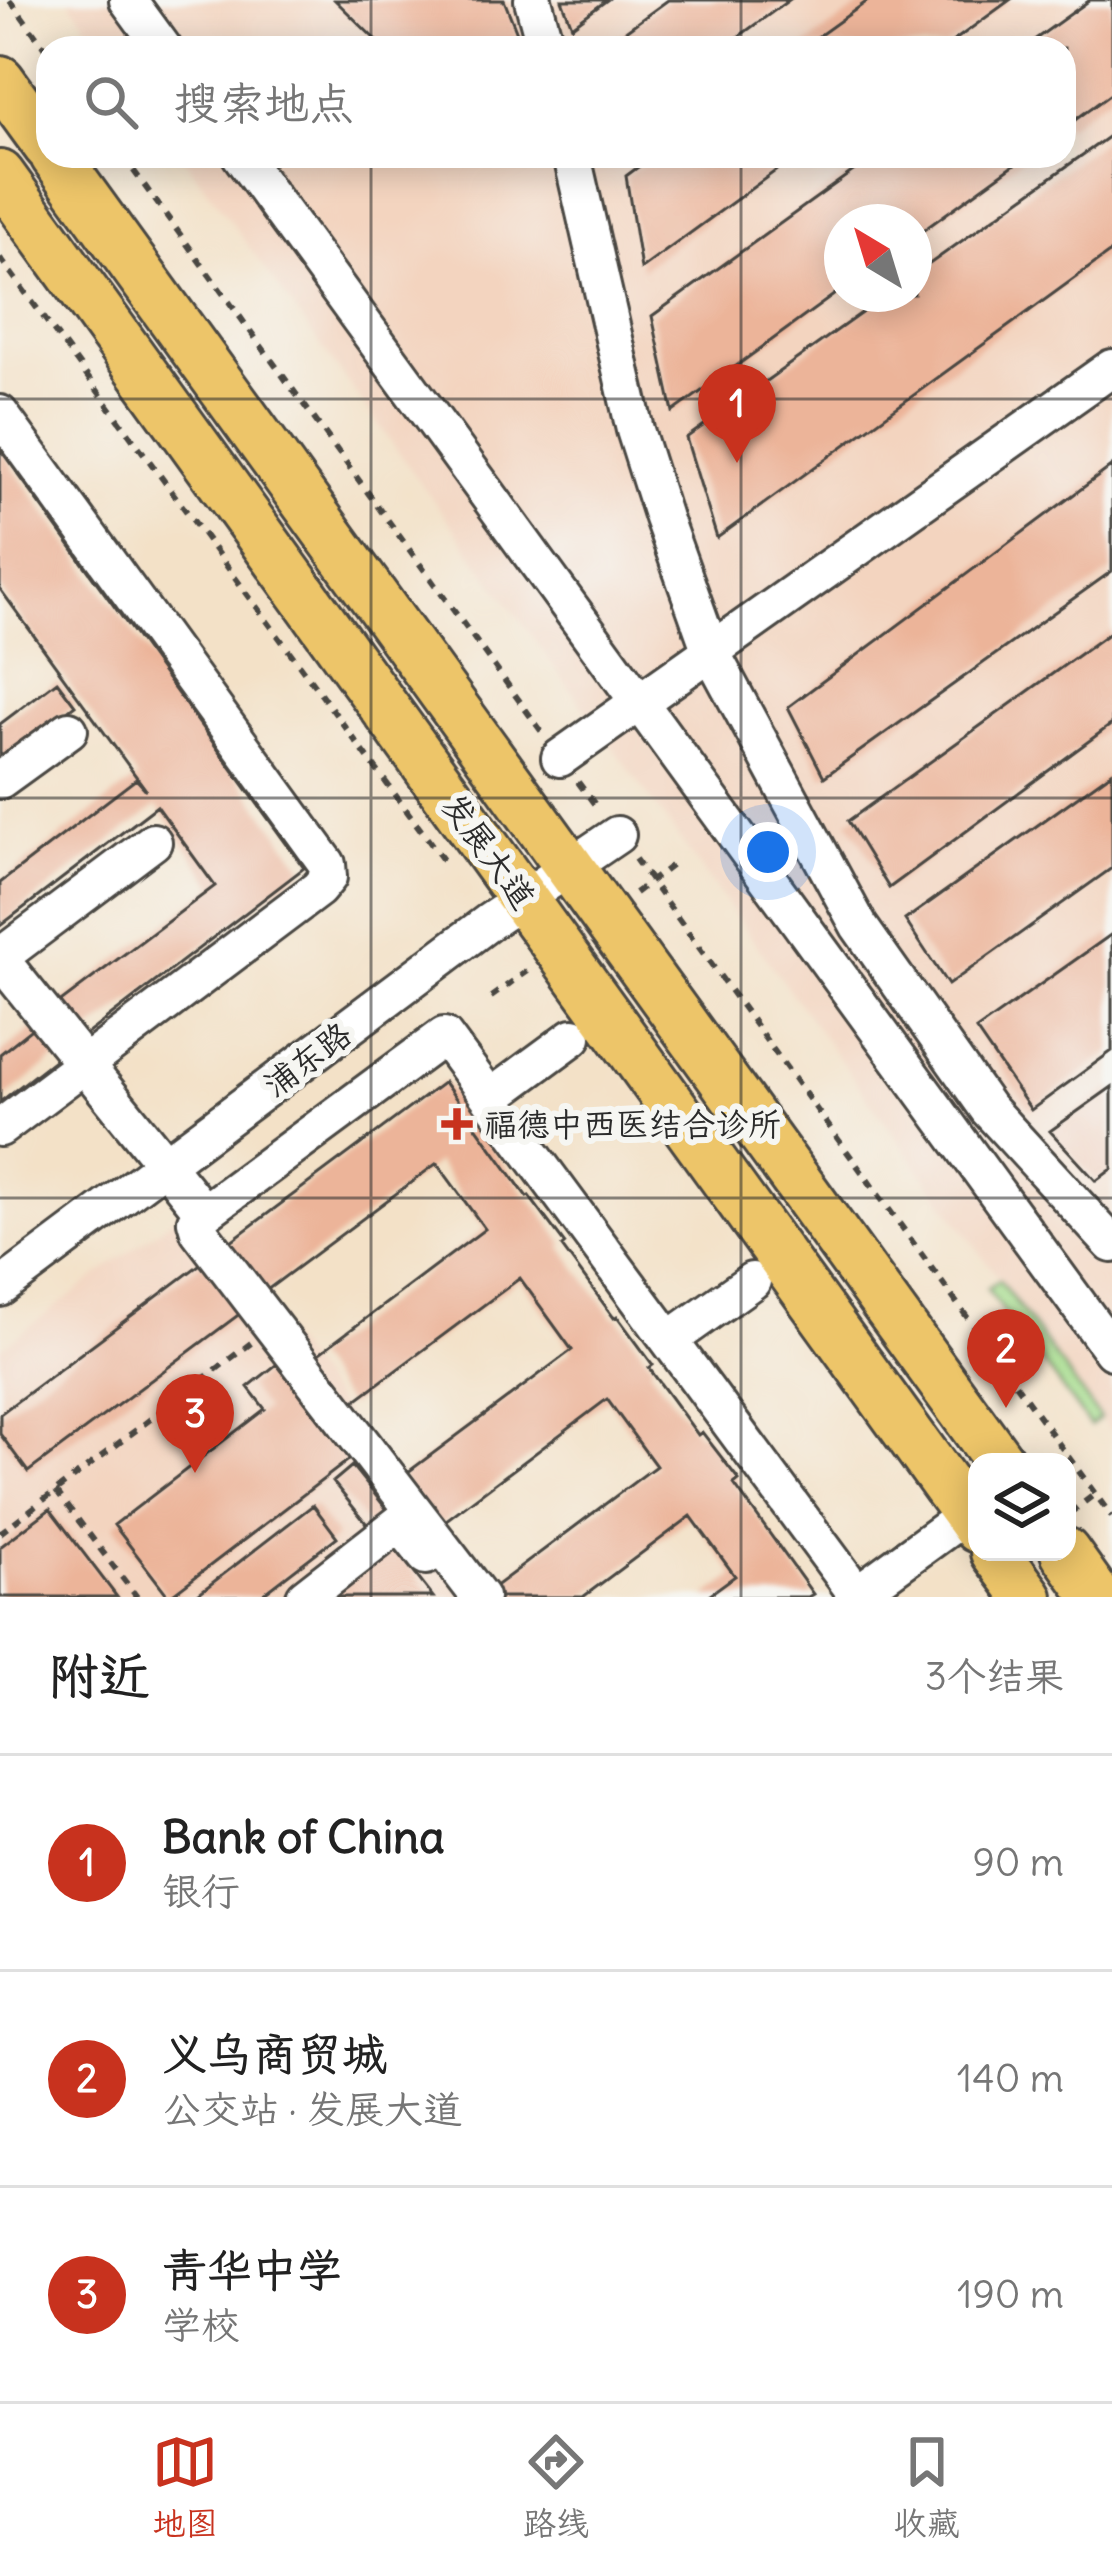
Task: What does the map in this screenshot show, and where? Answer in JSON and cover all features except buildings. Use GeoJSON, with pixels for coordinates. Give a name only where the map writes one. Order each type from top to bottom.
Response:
{"type":"FeatureCollection","features":[{"type":"Feature","properties":{"kind":"main road"},"geometry":{"type":"LineString","coordinates":[[0,80],[36,130]]}},
{"type":"Feature","properties":{"kind":"main road","name":"发展大道"},"geometry":{"type":"LineString","coordinates":[[64,168],[993,1453]]}},
{"type":"Feature","properties":{"kind":"main road","name":"发展大道"},"geometry":{"type":"LineString","coordinates":[[0,175],[968,1514]]}},
{"type":"Feature","properties":{"kind":"main road","name":"发展大道"},"geometry":{"type":"LineString","coordinates":[[1002,1561],[1028,1597]]}},
{"type":"Feature","properties":{"kind":"main road"},"geometry":{"type":"LineString","coordinates":[[1071,1561],[1097,1597]]}},
{"type":"Feature","properties":{"kind":"street"},"geometry":{"type":"LineString","coordinates":[[128,0],[154,36]]}},
{"type":"Feature","properties":{"kind":"street"},"geometry":{"type":"LineString","coordinates":[[533,0],[543,36]]}},
{"type":"Feature","properties":{"kind":"street"},"geometry":{"type":"LineString","coordinates":[[251,168],[1112,1351]]}},
{"type":"Feature","properties":{"kind":"street"},"geometry":{"type":"LineString","coordinates":[[575,168],[635,430],[712,652],[860,926],[988,1108],[1112,1244]]}},
{"type":"Feature","properties":{"kind":"street"},"geometry":{"type":"LineString","coordinates":[[560,758],[1112,368]]}},
{"type":"Feature","properties":{"kind":"street"},"geometry":{"type":"LineString","coordinates":[[0,414],[328,864],[328,877],[318,889],[0,1128]]}},
{"type":"Feature","properties":{"kind":"street"},"geometry":{"type":"LineString","coordinates":[[0,780],[69,730]]}},
{"type":"Feature","properties":{"kind":"street","name":"浦东路"},"geometry":{"type":"LineString","coordinates":[[0,1288],[523,898],[617,835]]}},
{"type":"Feature","properties":{"kind":"street"},"geometry":{"type":"LineString","coordinates":[[153,842],[0,958],[204,1213]]}},
{"type":"Feature","properties":{"kind":"street"},"geometry":{"type":"LineString","coordinates":[[480,1597],[199,1231],[196,1221],[444,1036],[856,1596],[968,1537]]}},
{"type":"Feature","properties":{"kind":"street"},"geometry":{"type":"LineString","coordinates":[[490,1098],[573,1037]]}},
{"type":"Feature","properties":{"kind":"street"},"geometry":{"type":"LineString","coordinates":[[669,1340],[752,1281]]}},
{"type":"Feature","properties":{"kind":"street"},"geometry":{"type":"LineString","coordinates":[[305,1597],[400,1523],[457,1597]]}},
{"type":"Feature","properties":{"kind":"path"},"geometry":{"type":"LineString","coordinates":[[10,0],[36,36]]}},
{"type":"Feature","properties":{"kind":"path"},"geometry":{"type":"LineString","coordinates":[[0,1533],[261,1335]]}},
{"type":"Feature","properties":{"kind":"path"},"geometry":{"type":"LineString","coordinates":[[56,1491],[136,1597]]}},
{"type":"Feature","properties":{"kind":"path"},"geometry":{"type":"LineString","coordinates":[[1076,1509],[1096,1494]]}},
{"type":"Feature","properties":{"kind":"shaded area"},"geometry":{"type":"Polygon","coordinates":[[[69,0],[1112,0],[1112,1434],[192,168],[1076,168],[1076,36],[95,36],[69,0]]]}},
{"type":"Feature","properties":{"kind":"shaded area"},"geometry":{"type":"Polygon","coordinates":[[[187,1208],[486,1597],[0,1597],[0,1349],[187,1208]]]}},
{"type":"Feature","properties":{"kind":"green space"},"geometry":{"type":"Polygon","coordinates":[[[999,1280],[1100,1418],[1090,1426],[987,1289],[999,1280]]]}},
{"type":"Feature","properties":{"kind":"place","name":"Bank of China"},"geometry":{"type":"Point","coordinates":[737,463]}},
{"type":"Feature","properties":{"kind":"place","name":"福德中西医结合诊所"},"geometry":{"type":"Point","coordinates":[457,1124]}},
{"type":"Feature","properties":{"kind":"place","name":"义乌商贸城"},"geometry":{"type":"Point","coordinates":[1006,1408]}},
{"type":"Feature","properties":{"kind":"place","name":"青华中学"},"geometry":{"type":"Point","coordinates":[195,1473]}}]}
